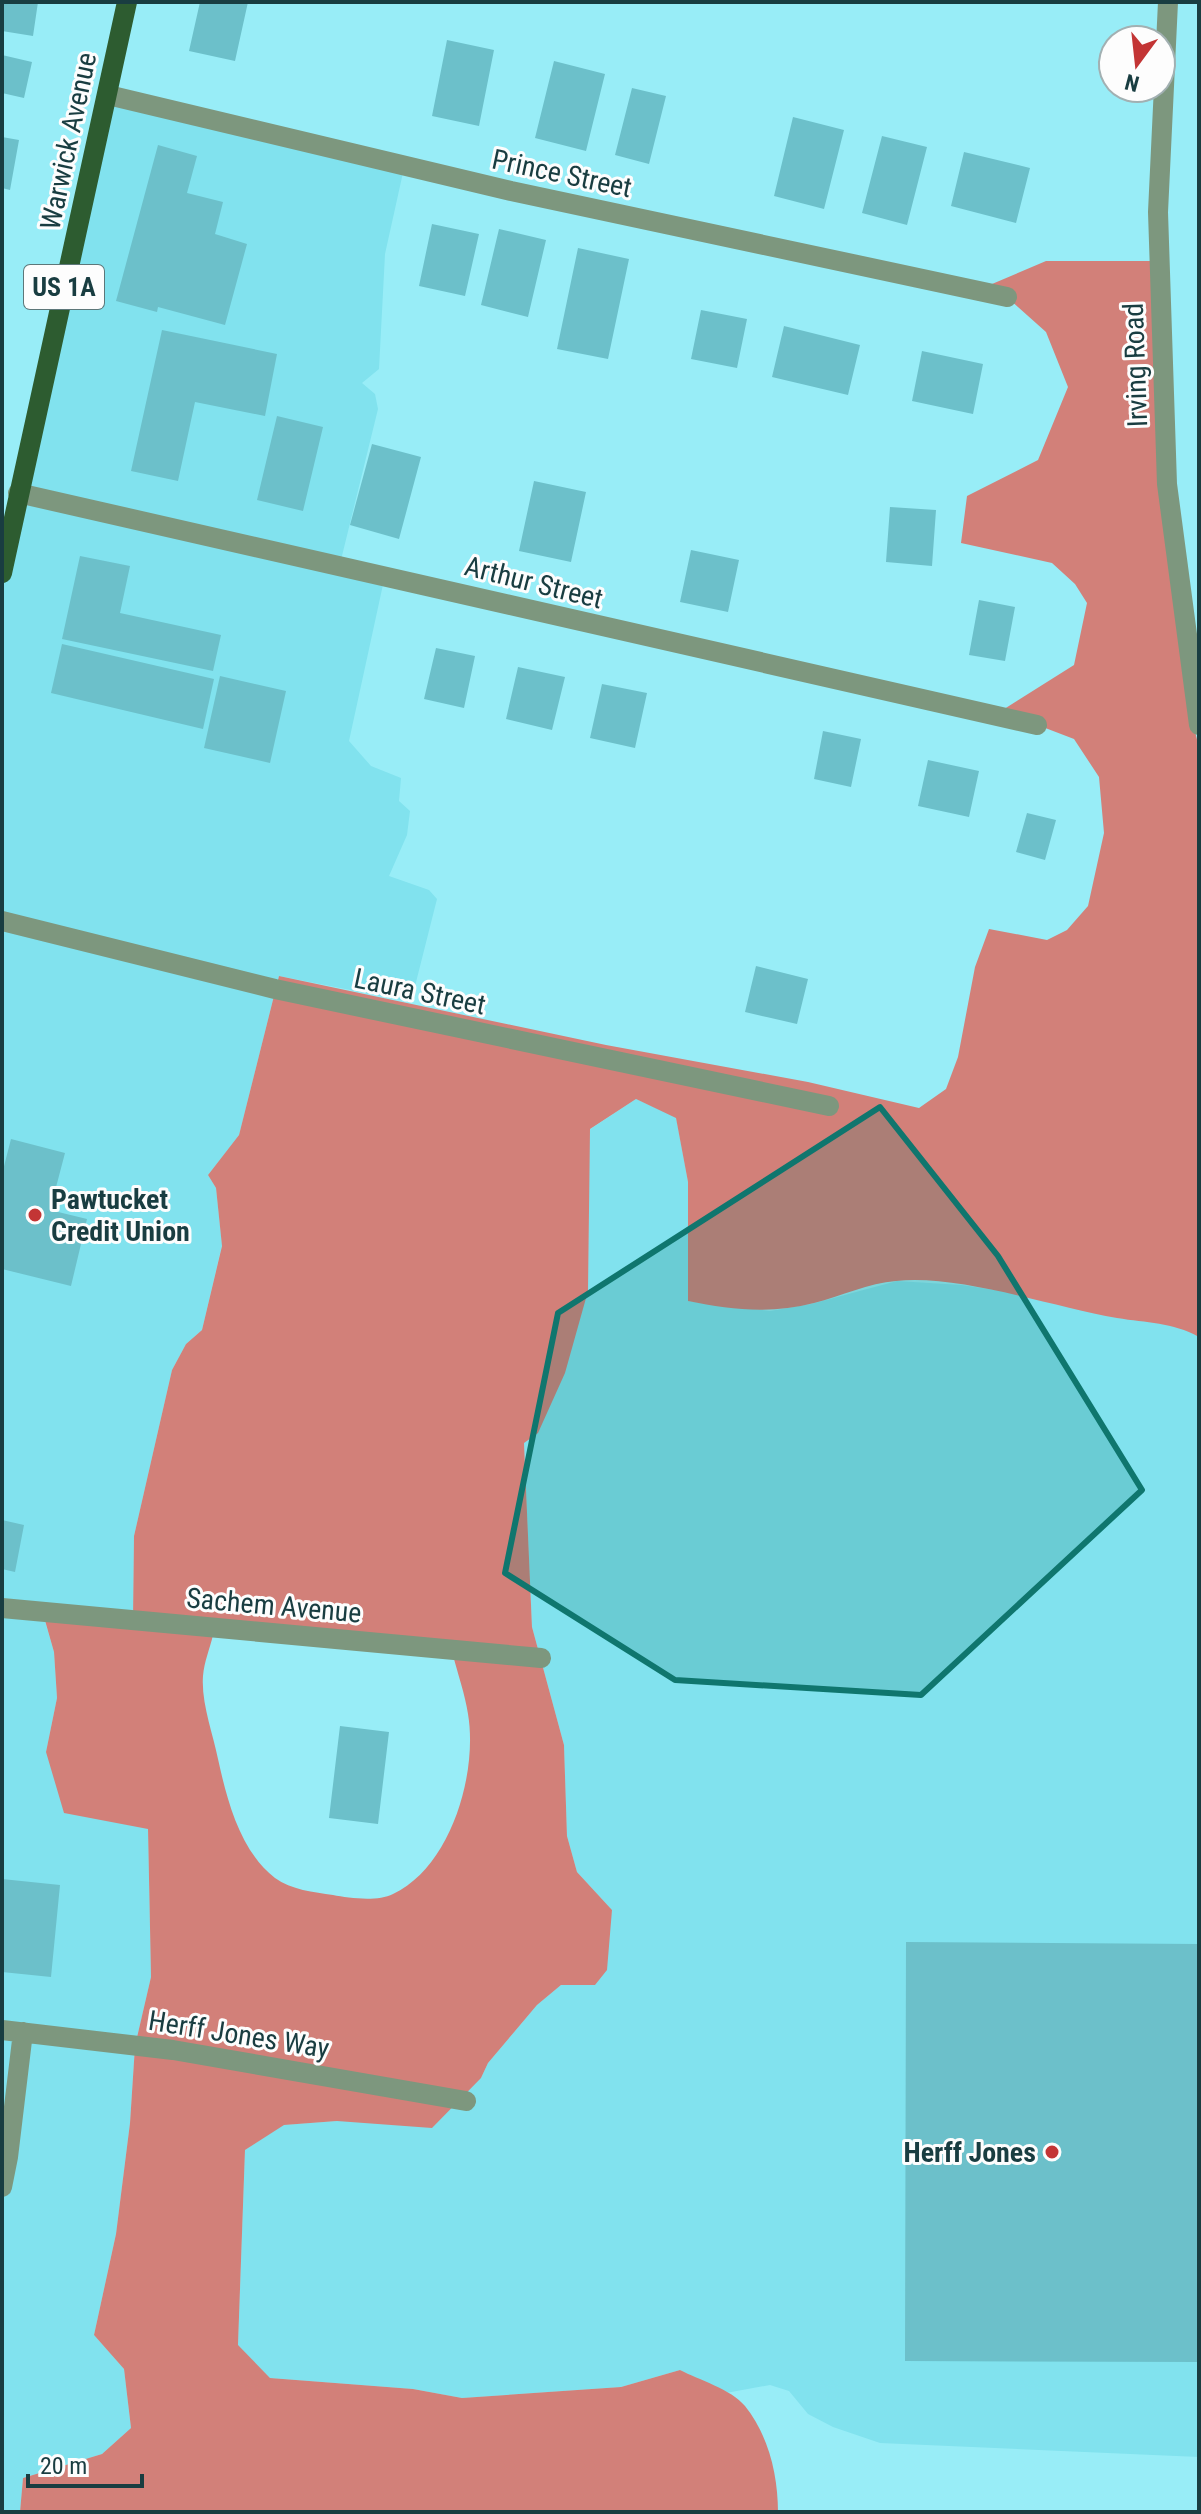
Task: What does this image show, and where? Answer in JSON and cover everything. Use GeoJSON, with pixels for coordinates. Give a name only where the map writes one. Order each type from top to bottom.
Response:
{"type":"FeatureCollection","features":[{"type":"Feature","properties":{"kind":"main road","name":"Warwick Avenue"},"geometry":{"type":"LineString","coordinates":[[2,573],[127,2]]}},
{"type":"Feature","properties":{"kind":"street","name":"Irving Road"},"geometry":{"type":"LineString","coordinates":[[1168,2],[1158,212],[1167,484],[1199,725]]}},
{"type":"Feature","properties":{"kind":"street","name":"Prince Street"},"geometry":{"type":"LineString","coordinates":[[108,95],[511,191],[1007,297]]}},
{"type":"Feature","properties":{"kind":"street","name":"Arthur Street"},"geometry":{"type":"LineString","coordinates":[[18,493],[1037,725]]}},
{"type":"Feature","properties":{"kind":"street","name":"Laura Street"},"geometry":{"type":"LineString","coordinates":[[2,921],[275,989],[829,1106]]}},
{"type":"Feature","properties":{"kind":"street","name":"Sachem Avenue"},"geometry":{"type":"LineString","coordinates":[[2,1608],[541,1658]]}},
{"type":"Feature","properties":{"kind":"street","name":"Herff Jones Way"},"geometry":{"type":"LineString","coordinates":[[2,2030],[173,2050],[466,2101]]}},
{"type":"Feature","properties":{"kind":"street"},"geometry":{"type":"LineString","coordinates":[[2,2187],[23,2032]]}},
{"type":"Feature","properties":{"kind":"highlighted area"},"geometry":{"type":"Polygon","coordinates":[[[880,1107],[998,1256],[1142,1490],[921,1695],[675,1680],[505,1573],[558,1313],[880,1107]]]}},
{"type":"Feature","properties":{"kind":"shaded area"},"geometry":{"type":"Polygon","coordinates":[[[108,95],[406,159],[385,254],[379,369],[362,383],[375,394],[378,409],[340,564],[384,580],[349,741],[371,766],[401,778],[399,801],[410,811],[407,835],[389,876],[429,890],[437,899],[411,1002],[279,976],[239,1135],[208,1175],[216,1188],[222,1245],[202,1330],[186,1344],[172,1370],[134,1536],[133,1617],[44,1618],[54,1652],[57,1698],[46,1752],[148,1828],[151,1977],[135,2046],[130,2123],[116,2234],[94,2335],[124,2369],[131,2428],[102,2454],[23,2478],[20,2512],[2,2512],[2,568],[108,95]]]}},
{"type":"Feature","properties":{"kind":"shaded area"},"geometry":{"type":"Polygon","coordinates":[[[1046,261],[1153,261],[1190,710],[1199,748],[1199,1337],[1169,1326],[1092,1313],[977,1287],[921,1280],[876,1284],[814,1303],[782,1309],[720,1307],[688,1301],[688,1182],[676,1118],[636,1099],[590,1129],[588,1291],[565,1373],[538,1433],[524,1443],[532,1627],[564,1745],[567,1836],[577,1872],[612,1910],[607,1970],[595,1985],[561,1985],[537,2005],[488,2063],[481,2078],[432,2128],[337,2121],[284,2125],[245,2150],[238,2345],[270,2378],[413,2389],[462,2398],[621,2387],[680,2370],[714,2385],[745,2406],[766,2443],[776,2484],[778,2512],[20,2512],[23,2478],[102,2454],[131,2428],[124,2369],[94,2335],[116,2234],[130,2123],[135,2046],[151,1977],[148,1829],[64,1813],[46,1752],[57,1698],[54,1652],[44,1617],[133,1617],[134,1536],[172,1370],[186,1344],[202,1330],[222,1246],[216,1188],[208,1175],[239,1135],[279,976],[606,1045],[808,1082],[919,1108],[946,1089],[958,1057],[975,967],[989,929],[1047,940],[1067,930],[1088,906],[1104,833],[1099,777],[1074,739],[1001,711],[1074,665],[1087,603],[1075,584],[1052,563],[961,543],[967,496],[1038,460],[1068,387],[1046,332],[992,284],[1046,261]],[[213,1635],[203,1686],[222,1775],[244,1839],[263,1867],[275,1878],[311,1891],[371,1899],[393,1894],[413,1881],[431,1863],[456,1816],[469,1763],[468,1714],[453,1655],[213,1635]]]}},
{"type":"Feature","properties":{"kind":"shaded area"},"geometry":{"type":"Polygon","coordinates":[[[636,1099],[676,1117],[688,1182],[688,1301],[770,1311],[811,1304],[897,1281],[962,1285],[1199,1321],[1199,2457],[880,2443],[833,2427],[808,2414],[789,2391],[770,2385],[726,2393],[680,2370],[621,2387],[462,2398],[413,2389],[270,2378],[238,2346],[245,2150],[283,2125],[337,2121],[481,2078],[488,2063],[537,2005],[561,1985],[595,1985],[612,1910],[577,1872],[567,1836],[564,1745],[532,1627],[524,1443],[588,1291],[589,1130],[636,1099]]]}},
{"type":"Feature","properties":{"kind":"building"},"geometry":{"type":"Polygon","coordinates":[[[2,2],[38,2],[33,36],[2,31],[2,2]]]}},
{"type":"Feature","properties":{"kind":"building"},"geometry":{"type":"Polygon","coordinates":[[[200,2],[248,2],[235,61],[189,51],[200,2]]]}},
{"type":"Feature","properties":{"kind":"building"},"geometry":{"type":"Polygon","coordinates":[[[447,40],[494,50],[479,126],[432,116],[447,40]]]}},
{"type":"Feature","properties":{"kind":"building"},"geometry":{"type":"Polygon","coordinates":[[[2,55],[32,62],[24,98],[2,93],[2,55]]]}},
{"type":"Feature","properties":{"kind":"building"},"geometry":{"type":"Polygon","coordinates":[[[554,61],[605,74],[586,151],[535,138],[554,61]]]}},
{"type":"Feature","properties":{"kind":"building"},"geometry":{"type":"Polygon","coordinates":[[[632,88],[666,96],[649,164],[615,155],[632,88]]]}},
{"type":"Feature","properties":{"kind":"building"},"geometry":{"type":"Polygon","coordinates":[[[793,117],[844,130],[824,209],[774,196],[793,117]]]}},
{"type":"Feature","properties":{"kind":"building"},"geometry":{"type":"Polygon","coordinates":[[[882,136],[927,147],[907,225],[862,213],[882,136]]]}},
{"type":"Feature","properties":{"kind":"building"},"geometry":{"type":"Polygon","coordinates":[[[2,137],[19,140],[10,190],[2,188],[2,137]]]}},
{"type":"Feature","properties":{"kind":"building"},"geometry":{"type":"Polygon","coordinates":[[[158,145],[197,156],[187,193],[223,202],[215,234],[247,244],[225,325],[158,307],[157,312],[116,301],[158,145]]]}},
{"type":"Feature","properties":{"kind":"building"},"geometry":{"type":"Polygon","coordinates":[[[964,152],[1030,168],[1016,223],[951,206],[964,152]]]}},
{"type":"Feature","properties":{"kind":"building"},"geometry":{"type":"Polygon","coordinates":[[[432,224],[479,234],[465,296],[419,286],[432,224]]]}},
{"type":"Feature","properties":{"kind":"building"},"geometry":{"type":"Polygon","coordinates":[[[499,229],[546,240],[528,317],[481,305],[499,229]]]}},
{"type":"Feature","properties":{"kind":"building"},"geometry":{"type":"Polygon","coordinates":[[[578,248],[629,259],[608,359],[557,349],[578,248]]]}},
{"type":"Feature","properties":{"kind":"building"},"geometry":{"type":"Polygon","coordinates":[[[701,310],[747,319],[737,368],[691,359],[701,310]]]}},
{"type":"Feature","properties":{"kind":"building"},"geometry":{"type":"Polygon","coordinates":[[[784,326],[860,345],[848,395],[772,377],[784,326]]]}},
{"type":"Feature","properties":{"kind":"building"},"geometry":{"type":"Polygon","coordinates":[[[162,330],[277,354],[265,416],[195,402],[178,481],[131,471],[162,330]]]}},
{"type":"Feature","properties":{"kind":"building"},"geometry":{"type":"Polygon","coordinates":[[[922,351],[983,364],[973,414],[912,401],[922,351]]]}},
{"type":"Feature","properties":{"kind":"building"},"geometry":{"type":"Polygon","coordinates":[[[277,416],[323,427],[303,511],[257,500],[277,416]]]}},
{"type":"Feature","properties":{"kind":"building"},"geometry":{"type":"Polygon","coordinates":[[[372,444],[421,457],[399,539],[350,525],[372,444]]]}},
{"type":"Feature","properties":{"kind":"building"},"geometry":{"type":"Polygon","coordinates":[[[534,481],[586,492],[571,562],[519,551],[534,481]]]}},
{"type":"Feature","properties":{"kind":"building"},"geometry":{"type":"Polygon","coordinates":[[[890,507],[936,510],[932,566],[886,562],[890,507]]]}},
{"type":"Feature","properties":{"kind":"building"},"geometry":{"type":"Polygon","coordinates":[[[691,550],[739,560],[728,612],[680,602],[691,550]]]}},
{"type":"Feature","properties":{"kind":"building"},"geometry":{"type":"Polygon","coordinates":[[[80,556],[130,566],[120,613],[221,635],[213,671],[62,639],[80,556]]]}},
{"type":"Feature","properties":{"kind":"building"},"geometry":{"type":"Polygon","coordinates":[[[979,600],[1015,607],[1005,661],[969,655],[979,600]]]}},
{"type":"Feature","properties":{"kind":"building"},"geometry":{"type":"Polygon","coordinates":[[[62,644],[214,679],[203,729],[51,693],[62,644]]]}},
{"type":"Feature","properties":{"kind":"building"},"geometry":{"type":"Polygon","coordinates":[[[436,648],[475,656],[464,708],[424,699],[436,648]]]}},
{"type":"Feature","properties":{"kind":"building"},"geometry":{"type":"Polygon","coordinates":[[[518,667],[565,677],[552,730],[506,719],[518,667]]]}},
{"type":"Feature","properties":{"kind":"building"},"geometry":{"type":"Polygon","coordinates":[[[220,676],[286,691],[270,763],[204,748],[220,676]]]}},
{"type":"Feature","properties":{"kind":"building"},"geometry":{"type":"Polygon","coordinates":[[[602,684],[647,693],[635,748],[590,738],[602,684]]]}},
{"type":"Feature","properties":{"kind":"building"},"geometry":{"type":"Polygon","coordinates":[[[823,731],[861,739],[851,787],[814,779],[823,731]]]}},
{"type":"Feature","properties":{"kind":"building"},"geometry":{"type":"Polygon","coordinates":[[[928,760],[979,771],[969,817],[918,806],[928,760]]]}},
{"type":"Feature","properties":{"kind":"building"},"geometry":{"type":"Polygon","coordinates":[[[1027,813],[1056,820],[1045,860],[1016,852],[1027,813]]]}},
{"type":"Feature","properties":{"kind":"building"},"geometry":{"type":"Polygon","coordinates":[[[756,966],[808,979],[797,1024],[745,1012],[756,966]]]}},
{"type":"Feature","properties":{"kind":"building","name":"Pawtucket Credit Union"},"geometry":{"type":"Polygon","coordinates":[[[11,1139],[65,1153],[50,1210],[87,1219],[71,1286],[2,1269],[2,1174],[11,1139]]]}},
{"type":"Feature","properties":{"kind":"building"},"geometry":{"type":"Polygon","coordinates":[[[2,1520],[24,1525],[15,1572],[2,1569],[2,1520]]]}},
{"type":"Feature","properties":{"kind":"building"},"geometry":{"type":"Polygon","coordinates":[[[340,1726],[389,1732],[378,1824],[329,1818],[340,1726]]]}},
{"type":"Feature","properties":{"kind":"building"},"geometry":{"type":"Polygon","coordinates":[[[2,1879],[60,1885],[51,1977],[2,1972],[2,1879]]]}},
{"type":"Feature","properties":{"kind":"building","name":"Herff Jones"},"geometry":{"type":"Polygon","coordinates":[[[906,1942],[1199,1944],[1199,2362],[905,2361],[906,1942]]]}},
{"type":"Feature","properties":{"kind":"place","name":"Pawtucket Credit Union"},"geometry":{"type":"Point","coordinates":[35,1215]}},
{"type":"Feature","properties":{"kind":"place","name":"Herff Jones"},"geometry":{"type":"Point","coordinates":[1052,2152]}}]}
